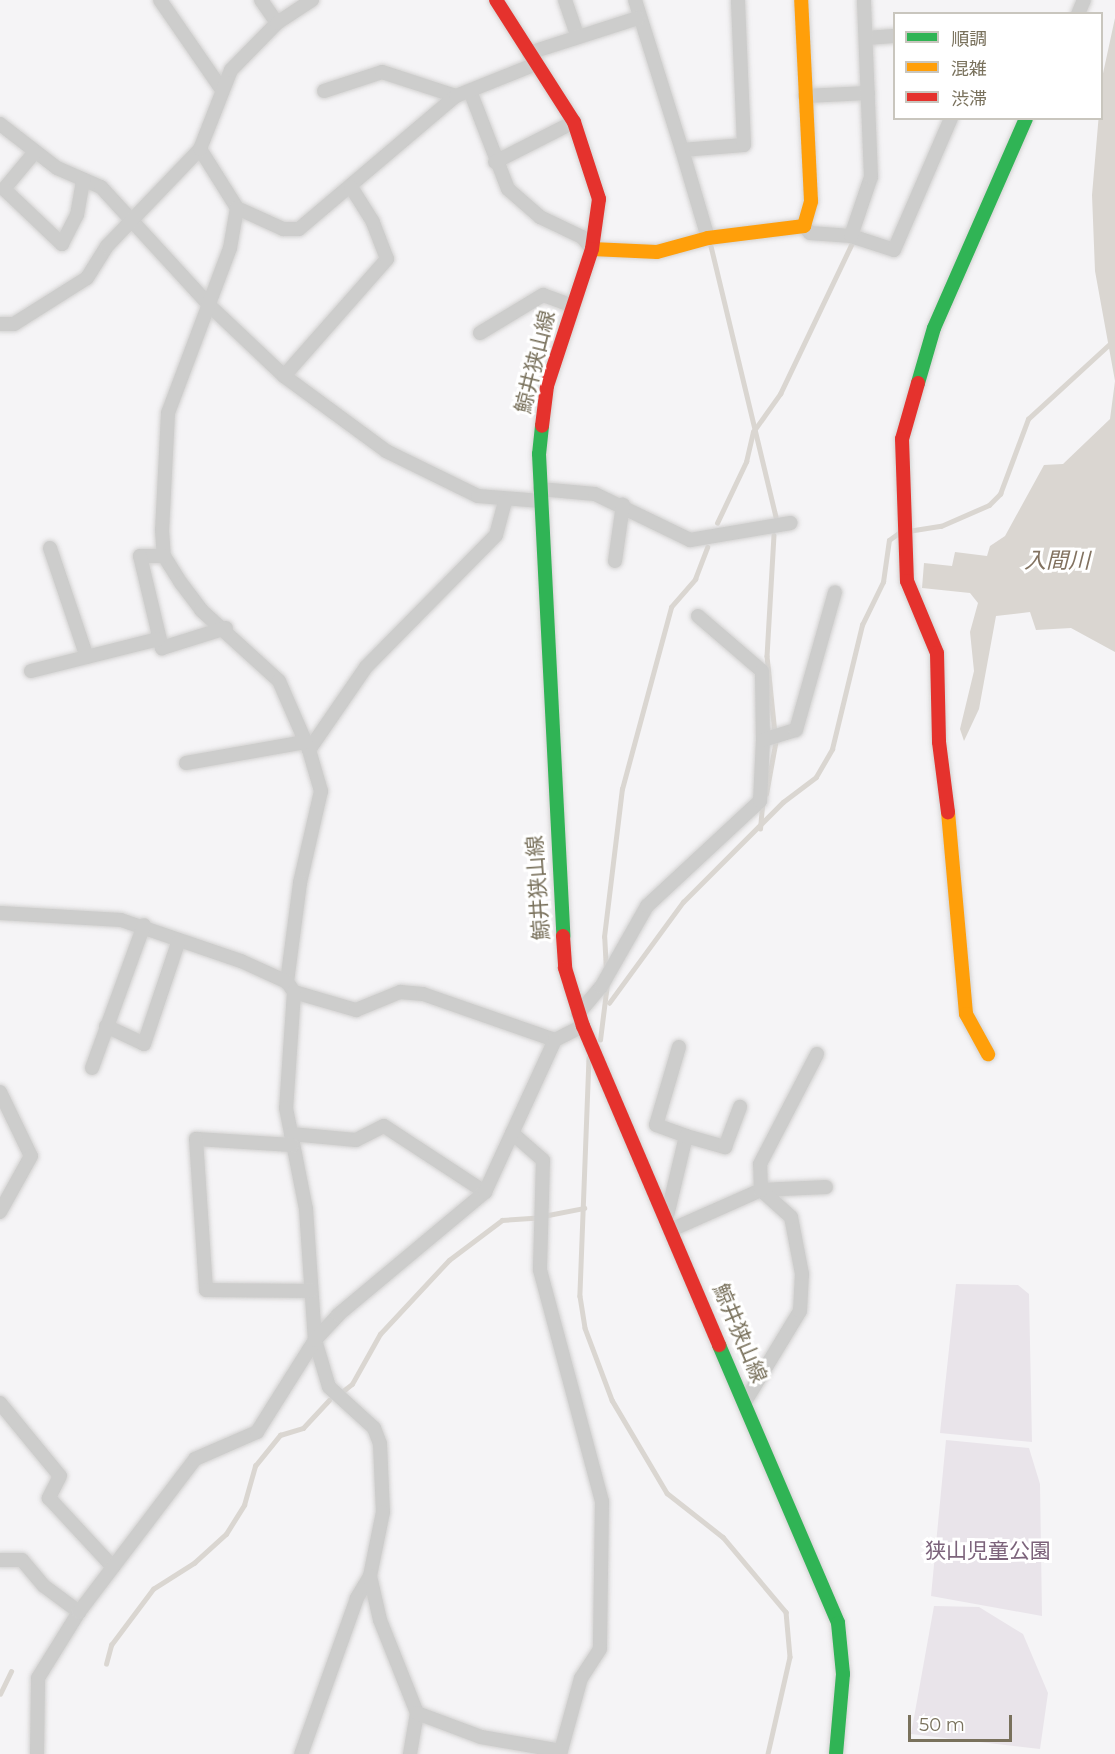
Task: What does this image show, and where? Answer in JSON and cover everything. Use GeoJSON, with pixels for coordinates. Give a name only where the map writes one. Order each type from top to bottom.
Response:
{"type":"FeatureCollection","features":[{"type":"Feature","properties":{"kind":"main road","name":"鯨井狭山線"},"geometry":{"type":"LineString","coordinates":[[496,0],[574,122],[596,177],[592,249],[571,305],[541,420],[541,495],[558,907],[565,968],[580,1020],[670,1222],[838,1623],[843,1674],[836,1754]]}},
{"type":"Feature","properties":{"kind":"main road"},"geometry":{"type":"LineString","coordinates":[[592,249],[637,254],[708,238],[804,226],[811,201],[801,0]]}},
{"type":"Feature","properties":{"kind":"main road"},"geometry":{"type":"LineString","coordinates":[[988,1053],[966,1014],[959,895],[939,742],[937,653],[929,624],[907,581],[902,439],[934,328],[1025,120]]}},
{"type":"Feature","properties":{"kind":"street"},"geometry":{"type":"LineString","coordinates":[[160,0],[220,87]]}},
{"type":"Feature","properties":{"kind":"street"},"geometry":{"type":"LineString","coordinates":[[261,0],[278,23]]}},
{"type":"Feature","properties":{"kind":"street"},"geometry":{"type":"LineString","coordinates":[[0,324],[14,324],[87,278],[131,220],[200,149],[220,87],[251,46],[278,23],[312,0]]}},
{"type":"Feature","properties":{"kind":"street"},"geometry":{"type":"LineString","coordinates":[[565,0],[578,37]]}},
{"type":"Feature","properties":{"kind":"street"},"geometry":{"type":"LineString","coordinates":[[634,0],[708,238]]}},
{"type":"Feature","properties":{"kind":"street"},"geometry":{"type":"LineString","coordinates":[[682,150],[744,145],[738,0]]}},
{"type":"Feature","properties":{"kind":"street"},"geometry":{"type":"LineString","coordinates":[[851,236],[871,177],[864,0]]}},
{"type":"Feature","properties":{"kind":"street"},"geometry":{"type":"LineString","coordinates":[[200,149],[237,208],[283,229],[299,230],[456,96],[578,37],[638,18]]}},
{"type":"Feature","properties":{"kind":"street"},"geometry":{"type":"LineString","coordinates":[[866,38],[893,36]]}},
{"type":"Feature","properties":{"kind":"street"},"geometry":{"type":"LineString","coordinates":[[324,91],[382,72],[456,96]]}},
{"type":"Feature","properties":{"kind":"street"},"geometry":{"type":"LineString","coordinates":[[470,91],[495,162],[517,199],[563,232],[582,237],[592,249]]}},
{"type":"Feature","properties":{"kind":"street"},"geometry":{"type":"LineString","coordinates":[[805,96],[868,93]]}},
{"type":"Feature","properties":{"kind":"street"},"geometry":{"type":"LineString","coordinates":[[804,226],[810,233],[851,236],[894,250],[950,120]]}},
{"type":"Feature","properties":{"kind":"street"},"geometry":{"type":"LineString","coordinates":[[495,162],[574,122]]}},
{"type":"Feature","properties":{"kind":"street"},"geometry":{"type":"LineString","coordinates":[[0,124],[34,153],[83,180],[101,187],[210,306],[284,376],[386,451],[478,496],[505,501],[541,495],[595,494],[622,505],[658,528],[690,540],[791,523]]}},
{"type":"Feature","properties":{"kind":"street"},"geometry":{"type":"LineString","coordinates":[[34,153],[4,189],[62,243],[77,215],[83,180]]}},
{"type":"Feature","properties":{"kind":"street"},"geometry":{"type":"LineString","coordinates":[[284,376],[387,259],[374,222],[351,187]]}},
{"type":"Feature","properties":{"kind":"street"},"geometry":{"type":"LineString","coordinates":[[237,208],[210,306],[176,379],[168,413],[164,556],[201,610],[226,628],[279,681],[307,746],[321,791],[300,883],[286,1078],[292,1139],[306,1209],[315,1340],[328,1387],[374,1428],[380,1444],[383,1512],[370,1576],[357,1598],[301,1754]]}},
{"type":"Feature","properties":{"kind":"street"},"geometry":{"type":"LineString","coordinates":[[480,333],[543,295],[571,305]]}},
{"type":"Feature","properties":{"kind":"street"},"geometry":{"type":"LineString","coordinates":[[186,763],[307,746],[366,668],[496,535],[505,501]]}},
{"type":"Feature","properties":{"kind":"street"},"geometry":{"type":"LineString","coordinates":[[615,561],[622,505]]}},
{"type":"Feature","properties":{"kind":"street"},"geometry":{"type":"LineString","coordinates":[[50,548],[87,657]]}},
{"type":"Feature","properties":{"kind":"street"},"geometry":{"type":"LineString","coordinates":[[164,556],[140,556],[162,648],[226,628]]}},
{"type":"Feature","properties":{"kind":"street"},"geometry":{"type":"LineString","coordinates":[[763,740],[796,730],[835,592]]}},
{"type":"Feature","properties":{"kind":"street"},"geometry":{"type":"LineString","coordinates":[[37,1754],[38,1678],[78,1612],[195,1459],[257,1432],[315,1340],[485,1192],[555,1040],[580,1020],[647,906],[760,801],[763,740],[762,671],[698,616]]}},
{"type":"Feature","properties":{"kind":"street"},"geometry":{"type":"LineString","coordinates":[[31,671],[158,639]]}},
{"type":"Feature","properties":{"kind":"street"},"geometry":{"type":"LineString","coordinates":[[0,913],[144,925],[178,943],[356,1010],[400,992],[432,995],[555,1040]]}},
{"type":"Feature","properties":{"kind":"street"},"geometry":{"type":"LineString","coordinates":[[92,1068],[144,925]]}},
{"type":"Feature","properties":{"kind":"street"},"geometry":{"type":"LineString","coordinates":[[106,1026],[144,1044],[178,943]]}},
{"type":"Feature","properties":{"kind":"street"},"geometry":{"type":"LineString","coordinates":[[679,1047],[657,1125],[725,1147],[740,1107]]}},
{"type":"Feature","properties":{"kind":"street"},"geometry":{"type":"LineString","coordinates":[[746,1400],[800,1311],[802,1274],[791,1217],[761,1190],[760,1164],[816,1054]]}},
{"type":"Feature","properties":{"kind":"street"},"geometry":{"type":"LineString","coordinates":[[0,1092],[31,1156],[0,1212]]}},
{"type":"Feature","properties":{"kind":"street"},"geometry":{"type":"LineString","coordinates":[[311,1291],[206,1290],[196,1139],[356,1140],[384,1126],[485,1192]]}},
{"type":"Feature","properties":{"kind":"street"},"geometry":{"type":"LineString","coordinates":[[417,1713],[481,1737],[560,1752],[581,1678],[600,1649],[602,1502],[540,1270],[543,1160],[512,1133]]}},
{"type":"Feature","properties":{"kind":"street"},"geometry":{"type":"LineString","coordinates":[[686,1136],[670,1222],[761,1190],[826,1187]]}},
{"type":"Feature","properties":{"kind":"street"},"geometry":{"type":"LineString","coordinates":[[0,1403],[60,1476],[49,1498],[113,1567]]}},
{"type":"Feature","properties":{"kind":"street"},"geometry":{"type":"LineString","coordinates":[[0,1560],[22,1560],[44,1586],[78,1612]]}},
{"type":"Feature","properties":{"kind":"street"},"geometry":{"type":"LineString","coordinates":[[370,1576],[380,1620],[417,1713],[410,1754]]}},
{"type":"Feature","properties":{"kind":"green space"},"geometry":{"type":"Polygon","coordinates":[[[956,1284],[1018,1285],[1029,1294],[1032,1442],[940,1433],[956,1284]]]}},
{"type":"Feature","properties":{"kind":"green space","name":"狭山児童公園"},"geometry":{"type":"Polygon","coordinates":[[[946,1440],[1029,1448],[1040,1484],[1042,1616],[931,1596],[946,1440]]]}},
{"type":"Feature","properties":{"kind":"green space"},"geometry":{"type":"Polygon","coordinates":[[[934,1606],[979,1607],[1023,1634],[1048,1693],[1040,1749],[911,1734],[934,1606]]]}},
{"type":"Feature","properties":{"kind":"water"},"geometry":{"type":"Polygon","coordinates":[[[1115,18],[1115,381],[1095,271],[1092,195],[1098,120],[1103,120],[1103,73],[1115,18]]]}},
{"type":"Feature","properties":{"kind":"water","name":"入間川"},"geometry":{"type":"Polygon","coordinates":[[[1115,381],[1115,652],[1071,628],[1036,630],[1030,612],[996,616],[979,709],[964,741],[960,729],[974,671],[970,632],[978,603],[970,593],[922,588],[924,563],[952,566],[955,552],[987,556],[990,546],[1005,536],[1044,465],[1063,464],[1110,419],[1115,381]]]}},
{"type":"Feature","properties":{"kind":"waterway"},"geometry":{"type":"LineString","coordinates":[[717,523],[746,462],[753,432],[780,394],[852,243]]}},
{"type":"Feature","properties":{"kind":"waterway"},"geometry":{"type":"LineString","coordinates":[[711,246],[776,516]]}},
{"type":"Feature","properties":{"kind":"waterway"},"geometry":{"type":"LineString","coordinates":[[908,531],[941,526],[989,505],[1000,494],[1028,419],[1115,339]]}},
{"type":"Feature","properties":{"kind":"waterway"},"geometry":{"type":"LineString","coordinates":[[609,1003],[683,902],[783,802],[816,777],[832,749],[862,625],[883,582],[889,540],[900,532]]}},
{"type":"Feature","properties":{"kind":"waterway"},"geometry":{"type":"LineString","coordinates":[[774,535],[767,656],[775,734]]}},
{"type":"Feature","properties":{"kind":"waterway"},"geometry":{"type":"LineString","coordinates":[[606,971],[604,937],[622,789],[671,607],[695,579],[707,547]]}},
{"type":"Feature","properties":{"kind":"waterway"},"geometry":{"type":"LineString","coordinates":[[766,794],[776,739]]}},
{"type":"Feature","properties":{"kind":"waterway"},"geometry":{"type":"LineString","coordinates":[[760,829],[762,805]]}},
{"type":"Feature","properties":{"kind":"waterway"},"geometry":{"type":"LineString","coordinates":[[600,1040],[607,984]]}},
{"type":"Feature","properties":{"kind":"waterway"},"geometry":{"type":"LineString","coordinates":[[589,1058],[580,1296],[585,1328],[612,1400],[667,1493],[723,1537],[786,1612],[790,1657],[768,1754]]}},
{"type":"Feature","properties":{"kind":"waterway"},"geometry":{"type":"LineString","coordinates":[[543,1216],[584,1208]]}},
{"type":"Feature","properties":{"kind":"waterway"},"geometry":{"type":"LineString","coordinates":[[343,1391],[352,1384],[380,1334],[449,1260],[502,1220],[534,1218]]}},
{"type":"Feature","properties":{"kind":"waterway"},"geometry":{"type":"LineString","coordinates":[[106,1664],[111,1645],[153,1589],[194,1563],[226,1534],[244,1505],[255,1466],[280,1435],[303,1428],[329,1400]]}},
{"type":"Feature","properties":{"kind":"waterway"},"geometry":{"type":"LineString","coordinates":[[0,1694],[11,1671]]}},
{"type":"Feature","properties":{"kind":"traffic: fast"},"geometry":{"type":"LineString","coordinates":[[918,383],[934,328],[1025,120]]}},
{"type":"Feature","properties":{"kind":"traffic: fast"},"geometry":{"type":"LineString","coordinates":[[542,426],[539,454],[563,936]]}},
{"type":"Feature","properties":{"kind":"traffic: fast"},"geometry":{"type":"LineString","coordinates":[[719,1345],[838,1623],[843,1674],[836,1754]]}},
{"type":"Feature","properties":{"kind":"traffic: slow"},"geometry":{"type":"LineString","coordinates":[[592,249],[657,252],[708,238],[804,226],[811,201],[801,0]]}},
{"type":"Feature","properties":{"kind":"traffic: slow"},"geometry":{"type":"LineString","coordinates":[[948,812],[966,1014],[988,1054]]}},
{"type":"Feature","properties":{"kind":"traffic: jam"},"geometry":{"type":"LineString","coordinates":[[496,0],[574,122],[599,199],[592,249],[547,386],[542,426]]}},
{"type":"Feature","properties":{"kind":"traffic: jam"},"geometry":{"type":"LineString","coordinates":[[918,383],[902,439],[907,581],[937,653],[939,742],[948,812]]}},
{"type":"Feature","properties":{"kind":"traffic: jam"},"geometry":{"type":"LineString","coordinates":[[563,936],[565,968],[583,1026],[719,1345]]}}]}
